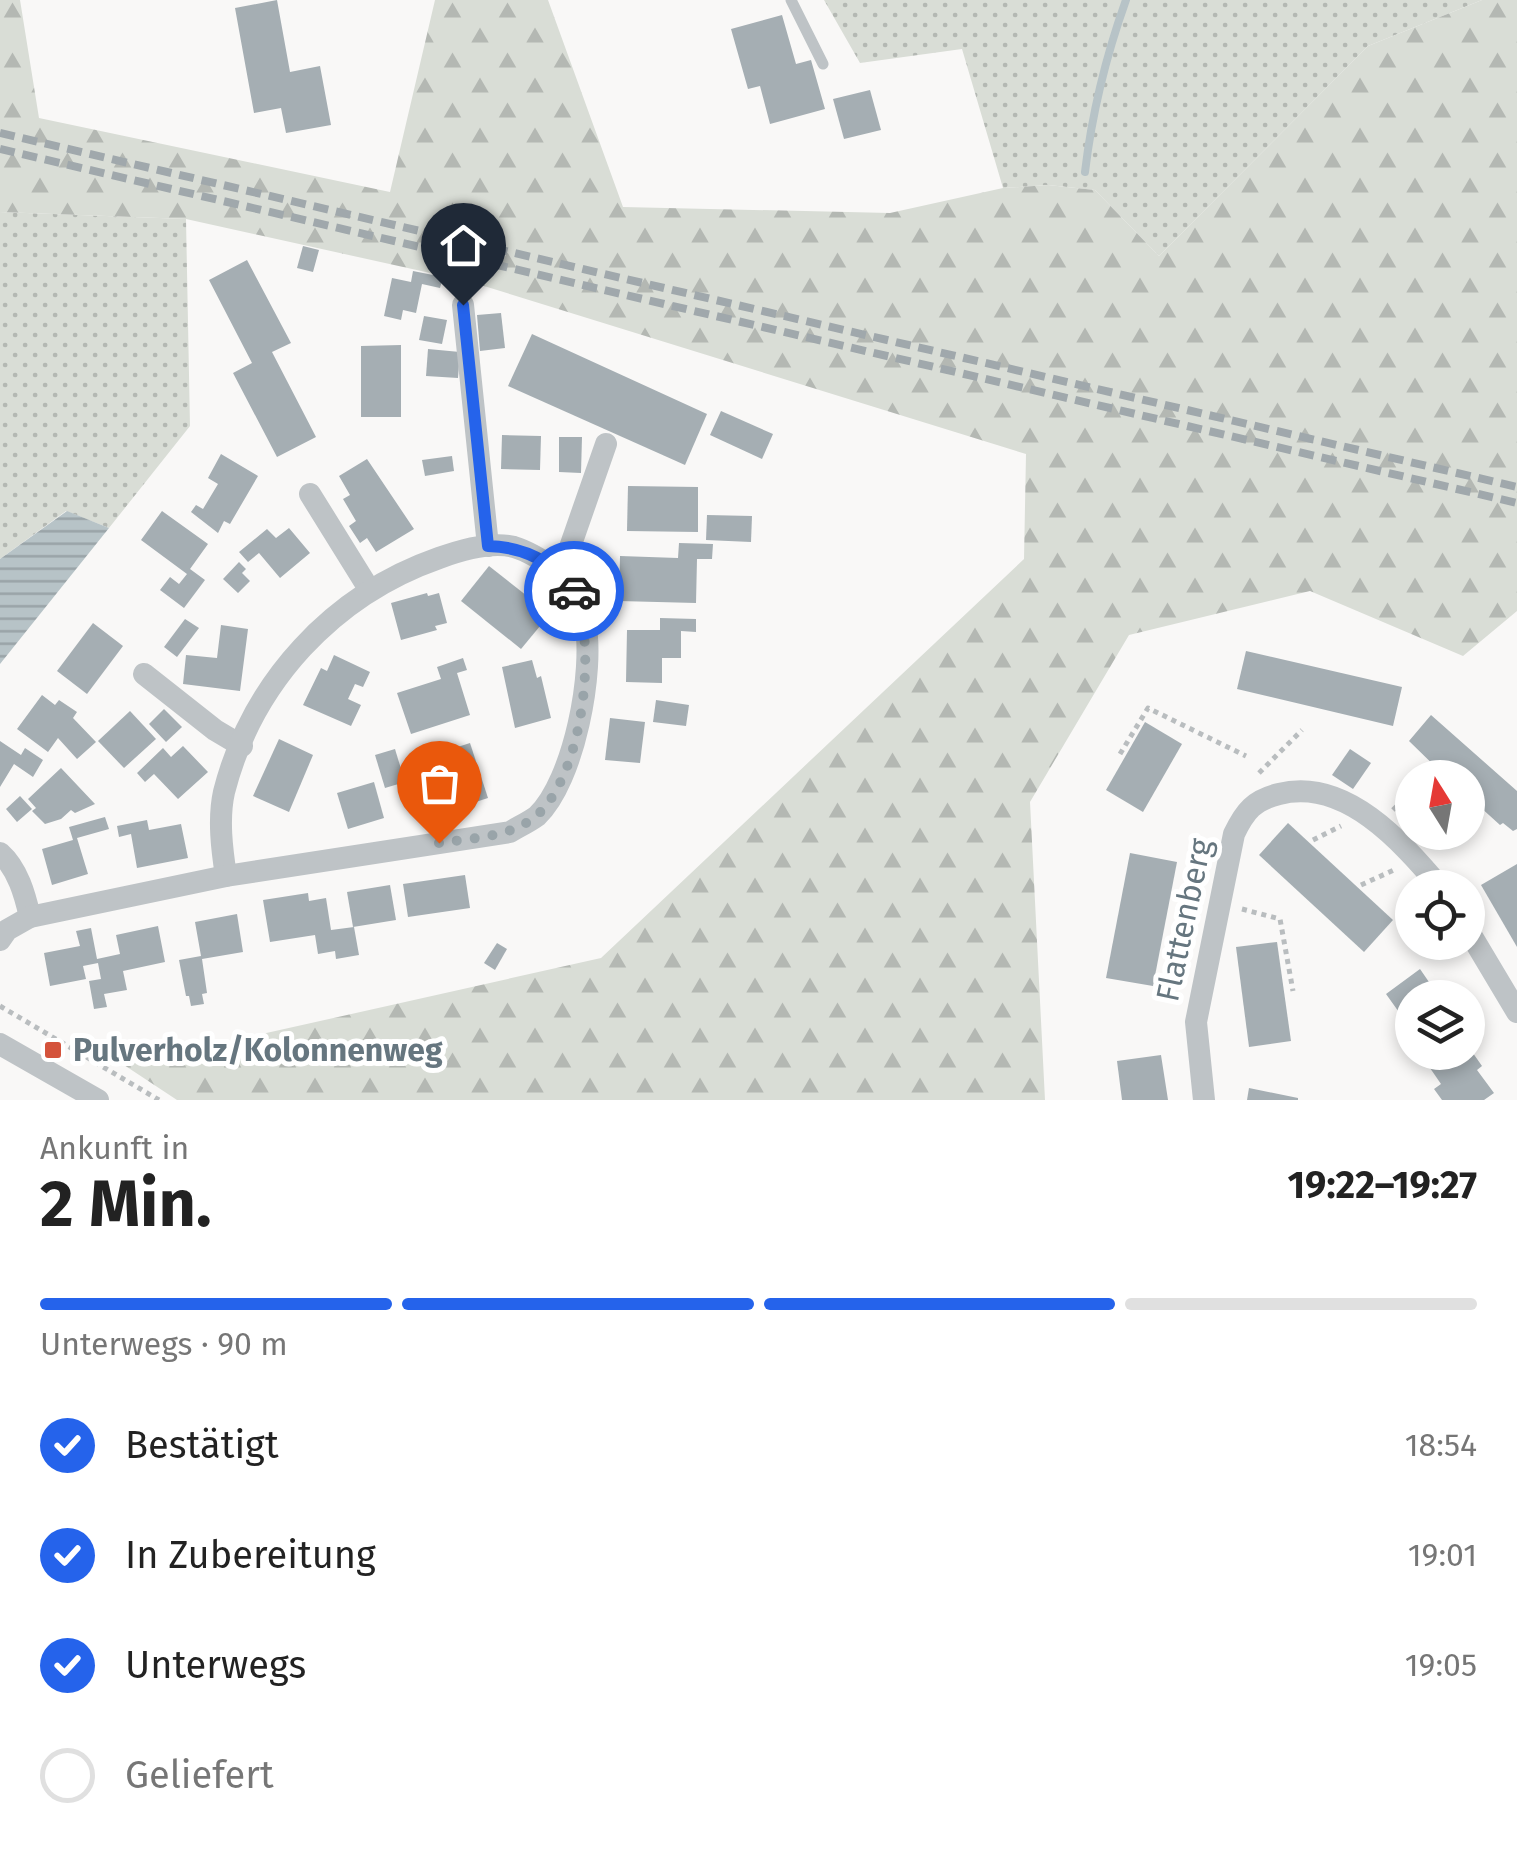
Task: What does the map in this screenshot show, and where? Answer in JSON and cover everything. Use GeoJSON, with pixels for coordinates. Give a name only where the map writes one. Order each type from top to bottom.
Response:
{"type":"FeatureCollection","features":[{"type":"Feature","properties":{"kind":"street"},"geometry":{"type":"LineString","coordinates":[[463,305],[488,546]]}},
{"type":"Feature","properties":{"kind":"street"},"geometry":{"type":"LineString","coordinates":[[562,573],[606,444]]}},
{"type":"Feature","properties":{"kind":"street"},"geometry":{"type":"LineString","coordinates":[[310,494],[369,590]]}},
{"type":"Feature","properties":{"kind":"street"},"geometry":{"type":"LineString","coordinates":[[0,940],[7,930],[30,917],[226,876],[510,832],[537,816],[572,758],[586,670],[586,625],[576,593],[562,573],[512,546],[453,553],[413,567],[369,590],[314,634],[282,670],[260,704],[224,794],[222,843],[226,876]]}},
{"type":"Feature","properties":{"kind":"street"},"geometry":{"type":"LineString","coordinates":[[144,674],[215,730],[242,746]]}},
{"type":"Feature","properties":{"kind":"street","name":"Flattenberg"},"geometry":{"type":"LineString","coordinates":[[1204,1100],[1196,1022],[1234,834],[1244,812],[1268,797],[1295,790],[1322,791],[1380,824],[1426,870]]}},
{"type":"Feature","properties":{"kind":"street"},"geometry":{"type":"LineString","coordinates":[[0,853],[9,861],[26,896],[30,917]]}},
{"type":"Feature","properties":{"kind":"street"},"geometry":{"type":"LineString","coordinates":[[1485,958],[1517,1012]]}},
{"type":"Feature","properties":{"kind":"street"},"geometry":{"type":"LineString","coordinates":[[0,1044],[98,1100]]}},
{"type":"Feature","properties":{"kind":"lane"},"geometry":{"type":"LineString","coordinates":[[791,0],[823,64]]}},
{"type":"Feature","properties":{"kind":"path"},"geometry":{"type":"LineString","coordinates":[[1120,754],[1148,708],[1246,756]]}},
{"type":"Feature","properties":{"kind":"path"},"geometry":{"type":"LineString","coordinates":[[1259,773],[1302,730]]}},
{"type":"Feature","properties":{"kind":"path"},"geometry":{"type":"LineString","coordinates":[[1361,885],[1417,860]]}},
{"type":"Feature","properties":{"kind":"path"},"geometry":{"type":"LineString","coordinates":[[1220,903],[1280,919],[1292,992]]}},
{"type":"Feature","properties":{"kind":"path"},"geometry":{"type":"LineString","coordinates":[[0,1006],[159,1100]]}},
{"type":"Feature","properties":{"kind":"green space"},"geometry":{"type":"Polygon","coordinates":[[[0,0],[20,0],[39,118],[390,192],[435,0],[548,0],[623,207],[890,213],[1003,188],[1048,185],[1095,190],[1159,256],[1368,46],[1482,0],[1517,0],[1517,611],[1463,656],[1310,591],[1129,635],[1030,802],[1045,1100],[177,1100],[124,1065],[601,958],[1024,559],[1026,454],[471,282],[186,219],[0,212],[0,0]]]}},
{"type":"Feature","properties":{"kind":"green space"},"geometry":{"type":"Polygon","coordinates":[[[824,0],[1482,0],[1368,46],[1159,256],[1095,190],[1048,185],[1003,188],[962,49],[860,63],[824,0]]]}},
{"type":"Feature","properties":{"kind":"green space"},"geometry":{"type":"Polygon","coordinates":[[[0,212],[186,219],[190,426],[109,528],[66,511],[0,559],[0,212]]]}},
{"type":"Feature","properties":{"kind":"shaded area"},"geometry":{"type":"Polygon","coordinates":[[[67,511],[109,528],[0,664],[0,559],[67,511]]]}},
{"type":"Feature","properties":{"kind":"building"},"geometry":{"type":"Polygon","coordinates":[[[277,0],[290,72],[320,66],[331,125],[286,133],[281,108],[254,113],[235,8],[277,0]]]}},
{"type":"Feature","properties":{"kind":"building"},"geometry":{"type":"Polygon","coordinates":[[[782,15],[796,64],[811,60],[825,109],[770,124],[760,86],[748,89],[731,29],[782,15]]]}},
{"type":"Feature","properties":{"kind":"building"},"geometry":{"type":"Polygon","coordinates":[[[870,90],[881,130],[844,139],[833,99],[870,90]]]}},
{"type":"Feature","properties":{"kind":"building"},"geometry":{"type":"Polygon","coordinates":[[[303,246],[319,250],[313,272],[297,268],[303,246]]]}},
{"type":"Feature","properties":{"kind":"building"},"geometry":{"type":"Polygon","coordinates":[[[247,260],[291,343],[272,352],[316,437],[277,457],[233,373],[252,363],[209,280],[247,260]]]}},
{"type":"Feature","properties":{"kind":"building"},"geometry":{"type":"Polygon","coordinates":[[[413,271],[443,277],[440,288],[422,284],[416,313],[403,310],[401,320],[384,316],[392,278],[411,282],[413,271]]]}},
{"type":"Feature","properties":{"kind":"building"},"geometry":{"type":"Polygon","coordinates":[[[501,313],[505,348],[480,351],[477,315],[501,313]]]}},
{"type":"Feature","properties":{"kind":"building"},"geometry":{"type":"Polygon","coordinates":[[[424,316],[447,320],[442,344],[419,340],[424,316]]]}},
{"type":"Feature","properties":{"kind":"building"},"geometry":{"type":"Polygon","coordinates":[[[532,334],[707,414],[685,465],[508,386],[532,334]]]}},
{"type":"Feature","properties":{"kind":"building"},"geometry":{"type":"Polygon","coordinates":[[[401,345],[401,417],[361,417],[361,346],[401,345]]]}},
{"type":"Feature","properties":{"kind":"building"},"geometry":{"type":"Polygon","coordinates":[[[428,349],[460,352],[458,378],[426,376],[428,349]]]}},
{"type":"Feature","properties":{"kind":"building"},"geometry":{"type":"Polygon","coordinates":[[[721,411],[773,434],[762,459],[710,435],[721,411]]]}},
{"type":"Feature","properties":{"kind":"building"},"geometry":{"type":"Polygon","coordinates":[[[502,435],[541,436],[540,470],[501,469],[502,435]]]}},
{"type":"Feature","properties":{"kind":"building"},"geometry":{"type":"Polygon","coordinates":[[[559,437],[582,437],[581,473],[559,472],[559,437]]]}},
{"type":"Feature","properties":{"kind":"building"},"geometry":{"type":"Polygon","coordinates":[[[221,454],[258,476],[230,524],[224,521],[218,533],[191,512],[196,505],[203,509],[218,484],[208,478],[221,454]]]}},
{"type":"Feature","properties":{"kind":"building"},"geometry":{"type":"Polygon","coordinates":[[[452,456],[454,471],[425,476],[422,460],[452,456]]]}},
{"type":"Feature","properties":{"kind":"building"},"geometry":{"type":"Polygon","coordinates":[[[367,459],[414,529],[376,552],[367,538],[360,543],[349,526],[356,521],[343,499],[350,495],[339,476],[367,459]]]}},
{"type":"Feature","properties":{"kind":"building"},"geometry":{"type":"Polygon","coordinates":[[[628,486],[698,487],[698,532],[627,531],[628,486]]]}},
{"type":"Feature","properties":{"kind":"building"},"geometry":{"type":"Polygon","coordinates":[[[162,511],[208,544],[190,569],[205,580],[184,608],[160,590],[170,577],[179,584],[187,574],[141,540],[162,511]]]}},
{"type":"Feature","properties":{"kind":"building"},"geometry":{"type":"Polygon","coordinates":[[[707,515],[752,516],[751,542],[706,540],[707,515]]]}},
{"type":"Feature","properties":{"kind":"building"},"geometry":{"type":"Polygon","coordinates":[[[289,528],[310,553],[280,578],[259,553],[248,562],[239,552],[267,529],[276,538],[289,528]]]}},
{"type":"Feature","properties":{"kind":"building"},"geometry":{"type":"Polygon","coordinates":[[[679,543],[713,544],[712,559],[697,559],[696,603],[619,601],[620,556],[678,558],[679,543]]]}},
{"type":"Feature","properties":{"kind":"building"},"geometry":{"type":"Polygon","coordinates":[[[239,562],[250,581],[238,593],[223,579],[239,562]]]}},
{"type":"Feature","properties":{"kind":"building"},"geometry":{"type":"Polygon","coordinates":[[[489,566],[550,614],[521,649],[461,601],[489,566]]]}},
{"type":"Feature","properties":{"kind":"building"},"geometry":{"type":"Polygon","coordinates":[[[439,593],[447,623],[435,626],[437,630],[401,640],[391,603],[439,593]]]}},
{"type":"Feature","properties":{"kind":"building"},"geometry":{"type":"Polygon","coordinates":[[[660,618],[696,619],[696,632],[681,631],[681,658],[662,658],[662,683],[626,682],[627,630],[660,630],[660,618]]]}},
{"type":"Feature","properties":{"kind":"building"},"geometry":{"type":"Polygon","coordinates":[[[185,619],[199,628],[177,657],[164,647],[185,619]]]}},
{"type":"Feature","properties":{"kind":"building"},"geometry":{"type":"Polygon","coordinates":[[[93,623],[123,646],[87,694],[57,671],[93,623]]]}},
{"type":"Feature","properties":{"kind":"building"},"geometry":{"type":"Polygon","coordinates":[[[221,625],[248,629],[240,691],[183,684],[186,655],[217,658],[221,625]]]}},
{"type":"Feature","properties":{"kind":"building"},"geometry":{"type":"Polygon","coordinates":[[[1246,651],[1402,687],[1393,726],[1237,689],[1246,651]]]}},
{"type":"Feature","properties":{"kind":"building"},"geometry":{"type":"Polygon","coordinates":[[[334,655],[370,672],[363,687],[355,684],[348,699],[361,705],[351,726],[303,705],[321,668],[327,671],[334,655]]]}},
{"type":"Feature","properties":{"kind":"building"},"geometry":{"type":"Polygon","coordinates":[[[463,658],[467,670],[457,673],[470,715],[411,734],[397,693],[441,679],[437,667],[463,658]]]}},
{"type":"Feature","properties":{"kind":"building"},"geometry":{"type":"Polygon","coordinates":[[[532,660],[537,678],[541,676],[551,718],[515,728],[502,667],[532,660]]]}},
{"type":"Feature","properties":{"kind":"building"},"geometry":{"type":"Polygon","coordinates":[[[42,695],[55,705],[59,700],[77,712],[73,718],[96,742],[77,759],[58,738],[48,752],[17,729],[42,695]]]}},
{"type":"Feature","properties":{"kind":"building"},"geometry":{"type":"Polygon","coordinates":[[[656,700],[689,705],[686,726],[653,722],[656,700]]]}},
{"type":"Feature","properties":{"kind":"building"},"geometry":{"type":"Polygon","coordinates":[[[164,709],[182,727],[166,742],[149,724],[164,709]]]}},
{"type":"Feature","properties":{"kind":"building"},"geometry":{"type":"Polygon","coordinates":[[[130,711],[156,739],[124,768],[98,741],[130,711]]]}},
{"type":"Feature","properties":{"kind":"building"},"geometry":{"type":"Polygon","coordinates":[[[1431,715],[1482,760],[1429,760],[1409,741],[1431,715]]]}},
{"type":"Feature","properties":{"kind":"building"},"geometry":{"type":"Polygon","coordinates":[[[610,718],[645,722],[640,763],[605,760],[610,718]]]}},
{"type":"Feature","properties":{"kind":"building"},"geometry":{"type":"Polygon","coordinates":[[[1145,722],[1182,744],[1143,812],[1106,790],[1145,722]]]}},
{"type":"Feature","properties":{"kind":"building"},"geometry":{"type":"Polygon","coordinates":[[[279,739],[313,755],[289,812],[253,796],[279,739]]]}},
{"type":"Feature","properties":{"kind":"building"},"geometry":{"type":"Polygon","coordinates":[[[0,741],[21,755],[25,748],[43,760],[33,777],[14,764],[0,787],[0,741]]]}},
{"type":"Feature","properties":{"kind":"building"},"geometry":{"type":"Polygon","coordinates":[[[470,743],[488,798],[451,810],[433,755],[470,743]]]}},
{"type":"Feature","properties":{"kind":"building"},"geometry":{"type":"Polygon","coordinates":[[[183,746],[208,772],[178,799],[154,774],[145,782],[137,773],[163,748],[171,757],[183,746]]]}},
{"type":"Feature","properties":{"kind":"building"},"geometry":{"type":"Polygon","coordinates":[[[395,749],[405,782],[385,788],[375,755],[395,749]]]}},
{"type":"Feature","properties":{"kind":"building"},"geometry":{"type":"Polygon","coordinates":[[[1350,749],[1371,763],[1353,789],[1332,775],[1350,749]]]}},
{"type":"Feature","properties":{"kind":"building"},"geometry":{"type":"Polygon","coordinates":[[[1485,763],[1517,791],[1517,829],[1500,825],[1485,811],[1485,763]]]}},
{"type":"Feature","properties":{"kind":"building"},"geometry":{"type":"Polygon","coordinates":[[[61,768],[95,804],[75,813],[71,810],[61,819],[45,824],[32,811],[36,808],[28,799],[61,768]]]}},
{"type":"Feature","properties":{"kind":"building"},"geometry":{"type":"Polygon","coordinates":[[[374,782],[384,818],[348,829],[337,793],[374,782]]]}},
{"type":"Feature","properties":{"kind":"building"},"geometry":{"type":"Polygon","coordinates":[[[20,796],[32,809],[17,822],[6,809],[20,796]]]}},
{"type":"Feature","properties":{"kind":"building"},"geometry":{"type":"Polygon","coordinates":[[[105,817],[109,829],[77,838],[88,874],[52,885],[42,849],[73,840],[69,827],[105,817]]]}},
{"type":"Feature","properties":{"kind":"building"},"geometry":{"type":"Polygon","coordinates":[[[147,820],[149,830],[181,824],[188,858],[137,868],[131,834],[119,837],[117,826],[147,820]]]}},
{"type":"Feature","properties":{"kind":"building"},"geometry":{"type":"Polygon","coordinates":[[[1288,823],[1393,920],[1364,952],[1259,855],[1288,823]]]}},
{"type":"Feature","properties":{"kind":"building"},"geometry":{"type":"Polygon","coordinates":[[[1130,853],[1177,862],[1153,986],[1106,978],[1130,853]]]}},
{"type":"Feature","properties":{"kind":"building"},"geometry":{"type":"Polygon","coordinates":[[[1517,864],[1517,947],[1485,892],[1485,883],[1517,864]]]}},
{"type":"Feature","properties":{"kind":"building"},"geometry":{"type":"Polygon","coordinates":[[[465,875],[470,908],[408,917],[403,884],[465,875]]]}},
{"type":"Feature","properties":{"kind":"building"},"geometry":{"type":"Polygon","coordinates":[[[390,885],[396,920],[353,927],[347,892],[390,885]]]}},
{"type":"Feature","properties":{"kind":"building"},"geometry":{"type":"Polygon","coordinates":[[[308,893],[309,901],[326,898],[331,930],[354,927],[359,955],[336,959],[335,951],[318,954],[315,935],[270,942],[263,900],[308,893]]]}},
{"type":"Feature","properties":{"kind":"building"},"geometry":{"type":"Polygon","coordinates":[[[237,914],[243,952],[202,959],[207,993],[202,994],[204,1004],[191,1006],[179,960],[201,956],[195,922],[237,914]]]}},
{"type":"Feature","properties":{"kind":"building"},"geometry":{"type":"Polygon","coordinates":[[[158,926],[165,962],[123,971],[127,990],[104,994],[107,1007],[94,1009],[89,981],[101,979],[98,963],[83,966],[86,979],[50,986],[44,953],[80,946],[76,931],[91,928],[97,959],[120,954],[116,935],[158,926]]]}},
{"type":"Feature","properties":{"kind":"building"},"geometry":{"type":"Polygon","coordinates":[[[1277,942],[1291,1041],[1249,1047],[1236,947],[1277,942]]]}},
{"type":"Feature","properties":{"kind":"building"},"geometry":{"type":"Polygon","coordinates":[[[497,943],[507,949],[495,970],[484,963],[497,943]]]}},
{"type":"Feature","properties":{"kind":"building"},"geometry":{"type":"Polygon","coordinates":[[[1420,969],[1428,980],[1405,980],[1420,969]]]}},
{"type":"Feature","properties":{"kind":"building"},"geometry":{"type":"Polygon","coordinates":[[[1395,987],[1395,1007],[1386,994],[1395,987]]]}},
{"type":"Feature","properties":{"kind":"building"},"geometry":{"type":"Polygon","coordinates":[[[1161,1055],[1168,1100],[1122,1100],[1117,1061],[1161,1055]]]}},
{"type":"Feature","properties":{"kind":"building"},"geometry":{"type":"Polygon","coordinates":[[[1431,1070],[1477,1070],[1494,1093],[1484,1100],[1442,1100],[1434,1089],[1441,1084],[1431,1070]]]}},
{"type":"Feature","properties":{"kind":"building"},"geometry":{"type":"Polygon","coordinates":[[[1249,1088],[1298,1098],[1298,1100],[1247,1100],[1249,1088]]]}},
{"type":"Feature","properties":{"kind":"waterway"},"geometry":{"type":"LineString","coordinates":[[1085,172],[1101,85],[1126,0]]}},
{"type":"Feature","properties":{"kind":"railway"},"geometry":{"type":"LineString","coordinates":[[0,133],[1517,487]]}},
{"type":"Feature","properties":{"kind":"railway"},"geometry":{"type":"LineString","coordinates":[[0,149],[1517,503]]}},
{"type":"Feature","properties":{"kind":"way so far"},"geometry":{"type":"LineString","coordinates":[[439,843],[510,832],[537,816],[556,790],[572,758],[586,670],[586,625],[574,591]]}},
{"type":"Feature","properties":{"kind":"place","name":"Pulverholz/Kolonnenweg"},"geometry":{"type":"Point","coordinates":[53,1050]}},
{"type":"Feature","properties":{"kind":"route"},"geometry":{"type":"LineString","coordinates":[[463,305],[488,546],[512,546],[538,558],[562,573],[574,591]]}}]}
